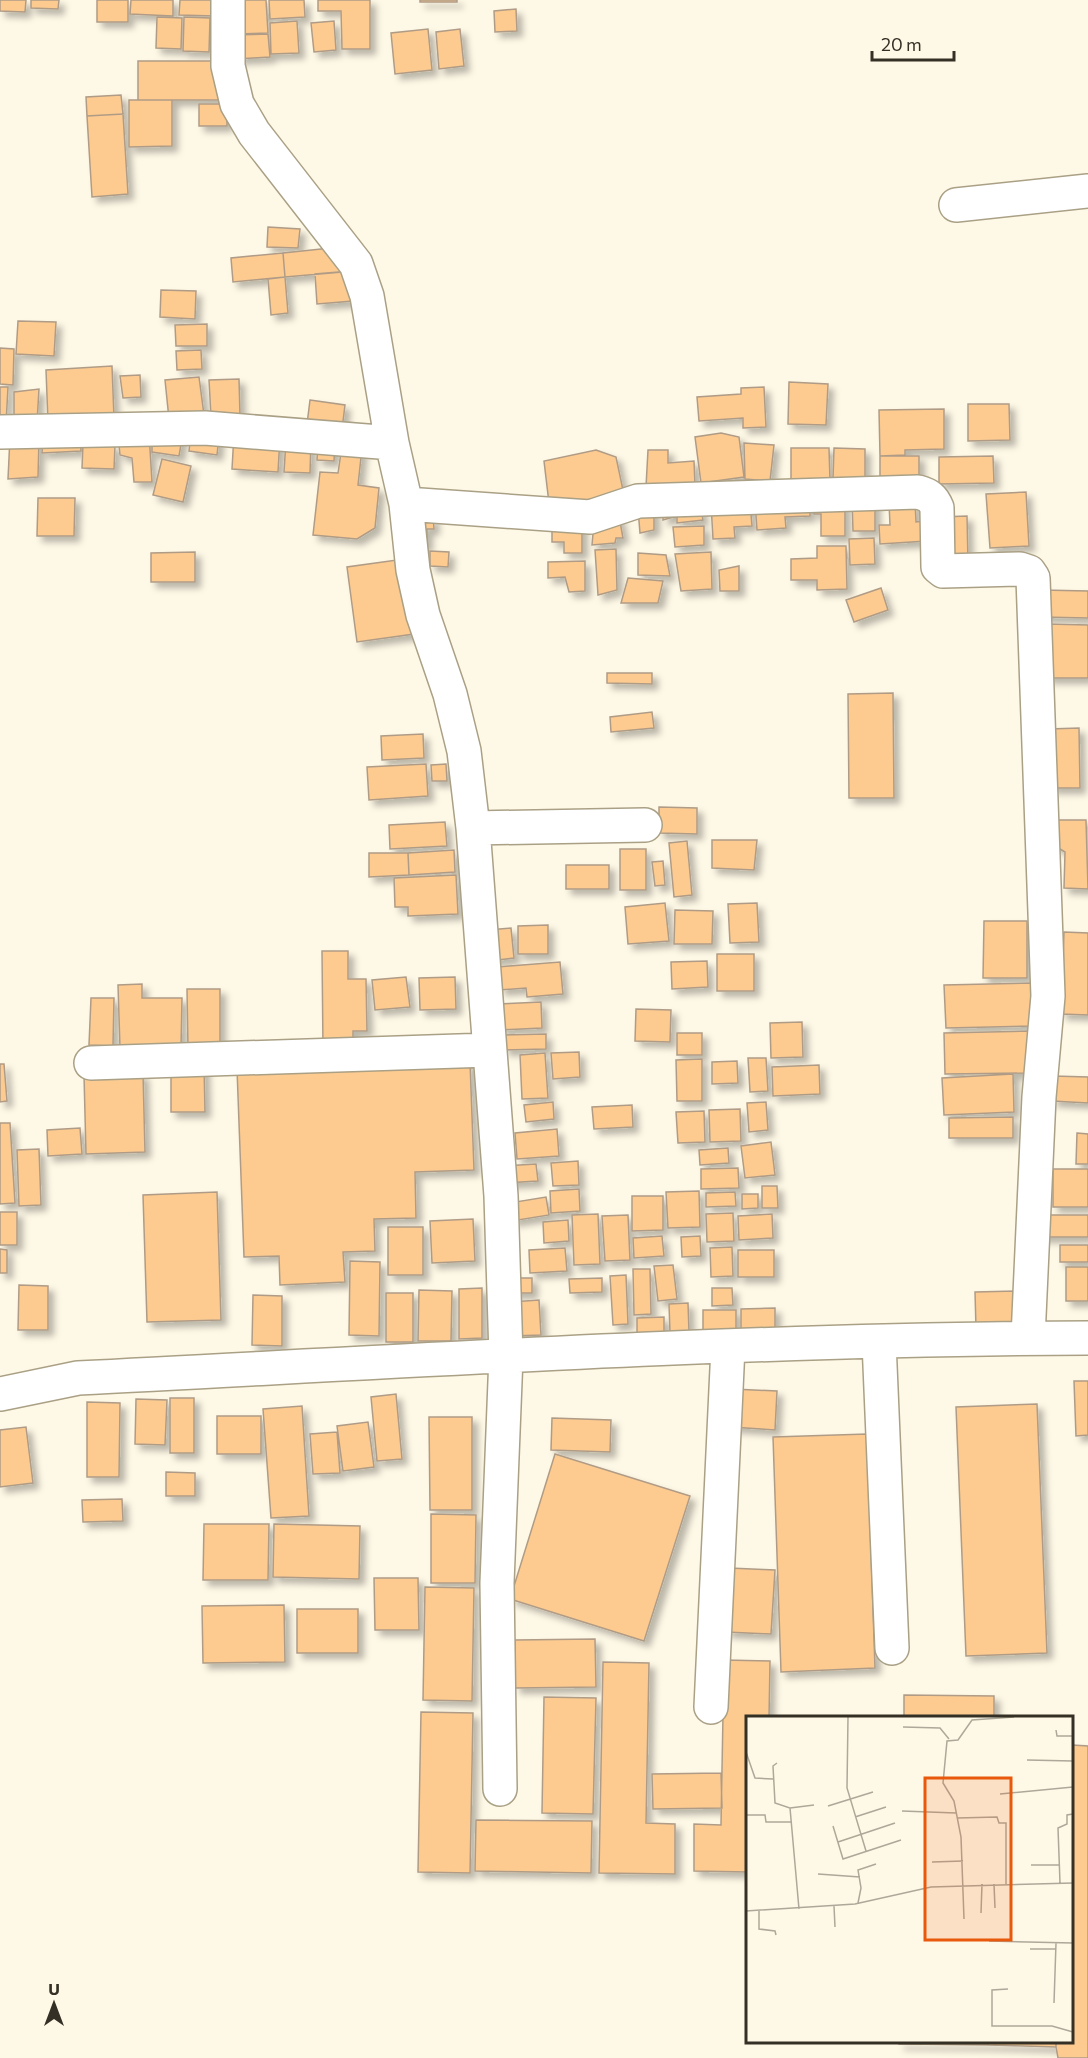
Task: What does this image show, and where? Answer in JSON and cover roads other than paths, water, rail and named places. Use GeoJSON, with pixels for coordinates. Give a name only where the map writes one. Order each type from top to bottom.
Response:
{"type":"FeatureCollection","features":[{"type":"Feature","properties":{"kind":"street"},"geometry":{"type":"LineString","coordinates":[[228,0],[228,66],[237,104],[254,133],[356,264],[367,296],[392,443],[406,504],[413,570],[423,615],[450,694],[464,751],[473,828],[501,1196],[506,1356],[497,1583],[500,1789]]}},
{"type":"Feature","properties":{"kind":"street"},"geometry":{"type":"LineString","coordinates":[[956,205],[1088,191]]}},
{"type":"Feature","properties":{"kind":"street"},"geometry":{"type":"LineString","coordinates":[[0,432],[205,428],[392,443]]}},
{"type":"Feature","properties":{"kind":"street"},"geometry":{"type":"LineString","coordinates":[[406,504],[590,517],[638,501],[918,492],[928,494],[934,500],[937,508],[936,561],[938,567],[943,571],[1020,569],[1029,572],[1033,578],[1048,996],[1039,1097],[1028,1338]]}},
{"type":"Feature","properties":{"kind":"street"},"geometry":{"type":"LineString","coordinates":[[473,828],[645,825]]}},
{"type":"Feature","properties":{"kind":"street"},"geometry":{"type":"LineString","coordinates":[[91,1063],[489,1050]]}},
{"type":"Feature","properties":{"kind":"street"},"geometry":{"type":"LineString","coordinates":[[0,1394],[78,1378],[728,1347],[1088,1338]]}},
{"type":"Feature","properties":{"kind":"street"},"geometry":{"type":"LineString","coordinates":[[879,1342],[892,1648]]}},
{"type":"Feature","properties":{"kind":"street"},"geometry":{"type":"LineString","coordinates":[[711,1707],[728,1347]]}}]}
